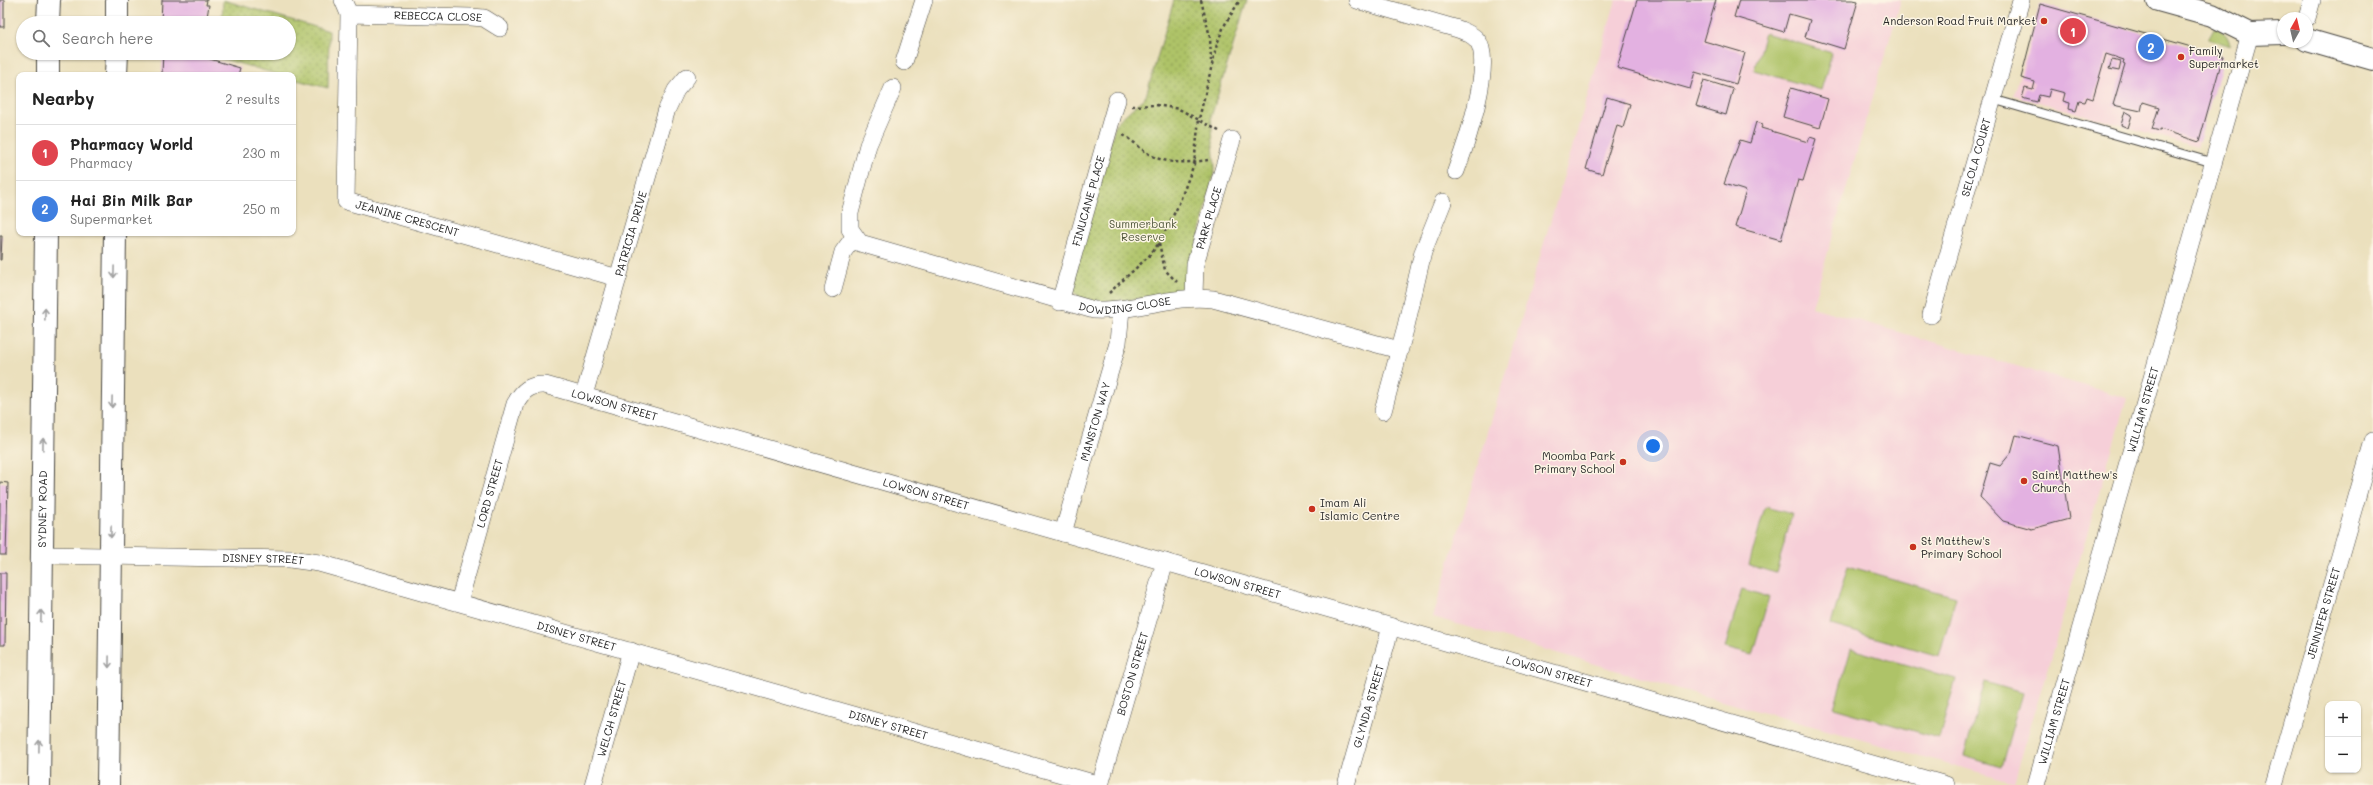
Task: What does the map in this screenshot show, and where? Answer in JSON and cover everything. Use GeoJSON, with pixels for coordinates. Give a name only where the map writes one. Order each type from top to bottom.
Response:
{"type":"FeatureCollection","features":[{"type":"Feature","properties":{"kind":"main road"},"geometry":{"type":"LineString","coordinates":[[48,16],[49,0]]}},
{"type":"Feature","properties":{"kind":"main road"},"geometry":{"type":"LineString","coordinates":[[117,0],[117,16]]}},
{"type":"Feature","properties":{"kind":"main road"},"geometry":{"type":"LineString","coordinates":[[2158,0],[2212,14],[2250,34],[2277,33]]}},
{"type":"Feature","properties":{"kind":"main road"},"geometry":{"type":"LineString","coordinates":[[2313,42],[2373,59]]}},
{"type":"Feature","properties":{"kind":"main road"},"geometry":{"type":"LineString","coordinates":[[48,60],[48,72]]}},
{"type":"Feature","properties":{"kind":"main road"},"geometry":{"type":"LineString","coordinates":[[116,72],[117,60]]}},
{"type":"Feature","properties":{"kind":"main road","name":"SYDNEY ROAD"},"geometry":{"type":"LineString","coordinates":[[39,785],[46,236]]}},
{"type":"Feature","properties":{"kind":"main road"},"geometry":{"type":"LineString","coordinates":[[108,785],[114,236]]}},
{"type":"Feature","properties":{"kind":"street"},"geometry":{"type":"LineString","coordinates":[[904,62],[924,0]]}},
{"type":"Feature","properties":{"kind":"street"},"geometry":{"type":"LineString","coordinates":[[1357,0],[1458,29],[1470,34],[1478,40],[1482,51],[1483,62],[1478,98],[1471,129],[1456,172]]}},
{"type":"Feature","properties":{"kind":"street","name":"SELOLA COURT"},"geometry":{"type":"LineString","coordinates":[[1931,315],[2021,0]]}},
{"type":"Feature","properties":{"kind":"street"},"geometry":{"type":"LineString","coordinates":[[2309,12],[2312,0]]}},
{"type":"Feature","properties":{"kind":"street","name":"REBECCA CLOSE"},"geometry":{"type":"LineString","coordinates":[[346,7],[471,16],[484,18],[500,28]]}},
{"type":"Feature","properties":{"kind":"street","name":"JEANINE CRESCENT"},"geometry":{"type":"LineString","coordinates":[[346,7],[346,201],[618,278]]}},
{"type":"Feature","properties":{"kind":"street","name":"WILLIAM STREET"},"geometry":{"type":"LineString","coordinates":[[2036,785],[2250,34]]}},
{"type":"Feature","properties":{"kind":"street","name":"PATRICIA DRIVE"},"geometry":{"type":"LineString","coordinates":[[584,395],[667,109],[676,90],[687,77]]}},
{"type":"Feature","properties":{"kind":"street"},"geometry":{"type":"LineString","coordinates":[[833,289],[843,252],[854,237],[850,222],[860,173],[868,145],[893,88]]}},
{"type":"Feature","properties":{"kind":"street","name":"FINUCANE PLACE"},"geometry":{"type":"LineString","coordinates":[[1060,302],[1116,103]]}},
{"type":"Feature","properties":{"kind":"street","name":"PARK PLACE"},"geometry":{"type":"LineString","coordinates":[[1194,296],[1195,264],[1232,140]]}},
{"type":"Feature","properties":{"kind":"street"},"geometry":{"type":"LineString","coordinates":[[1383,412],[1423,252],[1443,202]]}},
{"type":"Feature","properties":{"kind":"street","name":"DOWDING CLOSE"},"geometry":{"type":"LineString","coordinates":[[854,237],[866,246],[1060,302],[1094,310],[1121,309],[1194,296],[1213,299],[1399,350]]}},
{"type":"Feature","properties":{"kind":"street","name":"MANSTON WAY"},"geometry":{"type":"LineString","coordinates":[[1063,533],[1118,343],[1121,309]]}},
{"type":"Feature","properties":{"kind":"street","name":"LOWSON STREET"},"geometry":{"type":"LineString","coordinates":[[528,388],[536,385],[545,385],[584,395],[1946,785]]}},
{"type":"Feature","properties":{"kind":"street","name":"LORD STREET"},"geometry":{"type":"LineString","coordinates":[[458,602],[515,404],[522,393],[528,388]]}},
{"type":"Feature","properties":{"kind":"street","name":"JENNIFER STREET"},"geometry":{"type":"LineString","coordinates":[[2274,785],[2373,441]]}},
{"type":"Feature","properties":{"kind":"street","name":"DISNEY STREET"},"geometry":{"type":"LineString","coordinates":[[42,555],[305,560],[458,602],[1100,785]]}},
{"type":"Feature","properties":{"kind":"street","name":"BOSTON STREET"},"geometry":{"type":"LineString","coordinates":[[1100,785],[1165,562]]}},
{"type":"Feature","properties":{"kind":"street","name":"GLYNDA STREET"},"geometry":{"type":"LineString","coordinates":[[1346,785],[1391,627]]}},
{"type":"Feature","properties":{"kind":"street","name":"WELCH STREET"},"geometry":{"type":"LineString","coordinates":[[593,785],[631,651]]}},
{"type":"Feature","properties":{"kind":"lane"},"geometry":{"type":"LineString","coordinates":[[1992,99],[2214,162]]}},
{"type":"Feature","properties":{"kind":"path"},"geometry":{"type":"LineString","coordinates":[[1201,0],[1210,37],[1211,64]]}},
{"type":"Feature","properties":{"kind":"path"},"geometry":{"type":"LineString","coordinates":[[1106,296],[1137,269],[1159,243],[1178,206],[1194,162],[1199,119],[1211,64],[1224,26],[1240,0]]}},
{"type":"Feature","properties":{"kind":"path"},"geometry":{"type":"LineString","coordinates":[[1116,103],[1170,107],[1199,119],[1232,140]]}},
{"type":"Feature","properties":{"kind":"path"},"geometry":{"type":"LineString","coordinates":[[1108,129],[1123,135],[1150,155],[1162,160],[1194,162],[1209,160],[1225,164]]}},
{"type":"Feature","properties":{"kind":"path"},"geometry":{"type":"LineString","coordinates":[[1159,243],[1165,270],[1180,284]]}},
{"type":"Feature","properties":{"kind":"shaded area"},"geometry":{"type":"Polygon","coordinates":[[[1616,0],[1901,0],[1812,307],[2127,398],[2014,782],[1700,695],[1433,617],[1616,0]]]}},
{"type":"Feature","properties":{"kind":"shaded area"},"geometry":{"type":"Polygon","coordinates":[[[2040,4],[2223,56],[2197,147],[2014,95],[2040,4]]]}},
{"type":"Feature","properties":{"kind":"green space"},"geometry":{"type":"Polygon","coordinates":[[[223,0],[278,16],[222,16],[223,0]]]}},
{"type":"Feature","properties":{"kind":"green space","name":"Summerbank Reserve"},"geometry":{"type":"Polygon","coordinates":[[[1174,0],[1247,0],[1211,117],[1215,169],[1189,281],[1178,293],[1098,305],[1079,298],[1073,290],[1073,281],[1116,123],[1146,96],[1174,0]]]}},
{"type":"Feature","properties":{"kind":"green space"},"geometry":{"type":"Polygon","coordinates":[[[296,21],[329,31],[328,88],[296,80],[296,72],[269,72],[227,60],[296,60],[296,21]]]}},
{"type":"Feature","properties":{"kind":"green space"},"geometry":{"type":"Polygon","coordinates":[[[2214,28],[2225,34],[2230,46],[2208,39],[2214,28]]]}},
{"type":"Feature","properties":{"kind":"green space"},"geometry":{"type":"Polygon","coordinates":[[[1765,33],[1832,53],[1821,90],[1754,70],[1765,33]]]}},
{"type":"Feature","properties":{"kind":"green space"},"geometry":{"type":"Polygon","coordinates":[[[1765,507],[1792,514],[1776,573],[1749,565],[1765,507]]]}},
{"type":"Feature","properties":{"kind":"green space"},"geometry":{"type":"Polygon","coordinates":[[[1848,566],[1956,597],[1939,656],[1831,625],[1848,566]]]}},
{"type":"Feature","properties":{"kind":"green space"},"geometry":{"type":"Polygon","coordinates":[[[1742,589],[1769,597],[1752,655],[1725,648],[1742,589]]]}},
{"type":"Feature","properties":{"kind":"green space"},"geometry":{"type":"Polygon","coordinates":[[[1851,649],[1956,679],[1939,738],[1834,708],[1851,649]]]}},
{"type":"Feature","properties":{"kind":"green space"},"geometry":{"type":"Polygon","coordinates":[[[1985,682],[2022,693],[2001,767],[1964,756],[1985,682]]]}},
{"type":"Feature","properties":{"kind":"building"},"geometry":{"type":"Polygon","coordinates":[[[0,0],[4,0],[4,27],[0,27],[0,0]]]}},
{"type":"Feature","properties":{"kind":"building"},"geometry":{"type":"Polygon","coordinates":[[[162,0],[207,0],[206,5],[209,5],[207,16],[161,16],[162,0]]]}},
{"type":"Feature","properties":{"kind":"building"},"geometry":{"type":"Polygon","coordinates":[[[1637,0],[1716,0],[1704,41],[1745,53],[1736,84],[1695,72],[1690,89],[1617,68],[1637,0]]]}},
{"type":"Feature","properties":{"kind":"building"},"geometry":{"type":"Polygon","coordinates":[[[1739,0],[1858,1],[1844,49],[1805,37],[1810,20],[1789,14],[1784,32],[1734,17],[1739,0]]]}},
{"type":"Feature","properties":{"kind":"building"},"geometry":{"type":"Polygon","coordinates":[[[2040,4],[2223,56],[2199,142],[2160,129],[2160,131],[2152,129],[2159,107],[2143,102],[2141,111],[2113,105],[2125,64],[2123,63],[2124,60],[2106,54],[2093,99],[2087,97],[2085,102],[2079,101],[2076,111],[2069,109],[2070,103],[2063,101],[2065,93],[2050,89],[2048,97],[2039,95],[2037,102],[2022,98],[2025,88],[2033,90],[2035,82],[2021,78],[2040,4]]]}},
{"type":"Feature","properties":{"kind":"building"},"geometry":{"type":"Polygon","coordinates":[[[163,60],[213,60],[240,68],[239,72],[162,72],[163,60]]]}},
{"type":"Feature","properties":{"kind":"building"},"geometry":{"type":"Polygon","coordinates":[[[2112,60],[2121,62],[2119,71],[2109,69],[2112,60]]]}},
{"type":"Feature","properties":{"kind":"building"},"geometry":{"type":"Polygon","coordinates":[[[1704,80],[1733,89],[1726,115],[1696,106],[1704,80]]]}},
{"type":"Feature","properties":{"kind":"building"},"geometry":{"type":"Polygon","coordinates":[[[1791,88],[1828,99],[1820,128],[1783,117],[1791,88]]]}},
{"type":"Feature","properties":{"kind":"building"},"geometry":{"type":"Polygon","coordinates":[[[1607,97],[1630,104],[1623,128],[1617,126],[1602,174],[1586,169],[1607,97]]]}},
{"type":"Feature","properties":{"kind":"building"},"geometry":{"type":"Polygon","coordinates":[[[2125,111],[2132,115],[2128,128],[2121,125],[2125,111]]]}},
{"type":"Feature","properties":{"kind":"building"},"geometry":{"type":"Polygon","coordinates":[[[1756,122],[1763,124],[1761,128],[1808,142],[1810,137],[1816,139],[1803,181],[1798,180],[1781,240],[1735,227],[1746,191],[1724,184],[1740,140],[1750,143],[1756,122]]]}},
{"type":"Feature","properties":{"kind":"building"},"geometry":{"type":"Polygon","coordinates":[[[0,236],[2,236],[1,260],[0,260],[0,236]]]}},
{"type":"Feature","properties":{"kind":"building","name":"Saint Matthew's Church"},"geometry":{"type":"Polygon","coordinates":[[[2016,435],[2058,446],[2069,519],[2032,529],[2003,521],[1980,497],[1990,463],[2000,466],[2011,453],[2016,435]]]}},
{"type":"Feature","properties":{"kind":"building"},"geometry":{"type":"Polygon","coordinates":[[[0,482],[8,483],[6,555],[0,555],[0,482]]]}},
{"type":"Feature","properties":{"kind":"building"},"geometry":{"type":"Polygon","coordinates":[[[0,573],[6,573],[5,645],[0,645],[0,573]]]}},
{"type":"Feature","properties":{"kind":"place","name":"Anderson Road Fruit Market"},"geometry":{"type":"Point","coordinates":[2044,21]}},
{"type":"Feature","properties":{"kind":"place","name":"Pharmacy World"},"geometry":{"type":"Point","coordinates":[2073,31]}},
{"type":"Feature","properties":{"kind":"place","name":"Hai Bin Milk Bar"},"geometry":{"type":"Point","coordinates":[2151,47]}},
{"type":"Feature","properties":{"kind":"place","name":"Family Supermarket"},"geometry":{"type":"Point","coordinates":[2181,57]}},
{"type":"Feature","properties":{"kind":"place","name":"Moomba Park Primary School"},"geometry":{"type":"Point","coordinates":[1623,462]}},
{"type":"Feature","properties":{"kind":"place","name":"Saint Matthew's Church"},"geometry":{"type":"Point","coordinates":[2024,481]}},
{"type":"Feature","properties":{"kind":"place","name":"Imam Ali Islamic Centre"},"geometry":{"type":"Point","coordinates":[1312,509]}},
{"type":"Feature","properties":{"kind":"place","name":"St Matthew's Primary School"},"geometry":{"type":"Point","coordinates":[1913,547]}}]}
